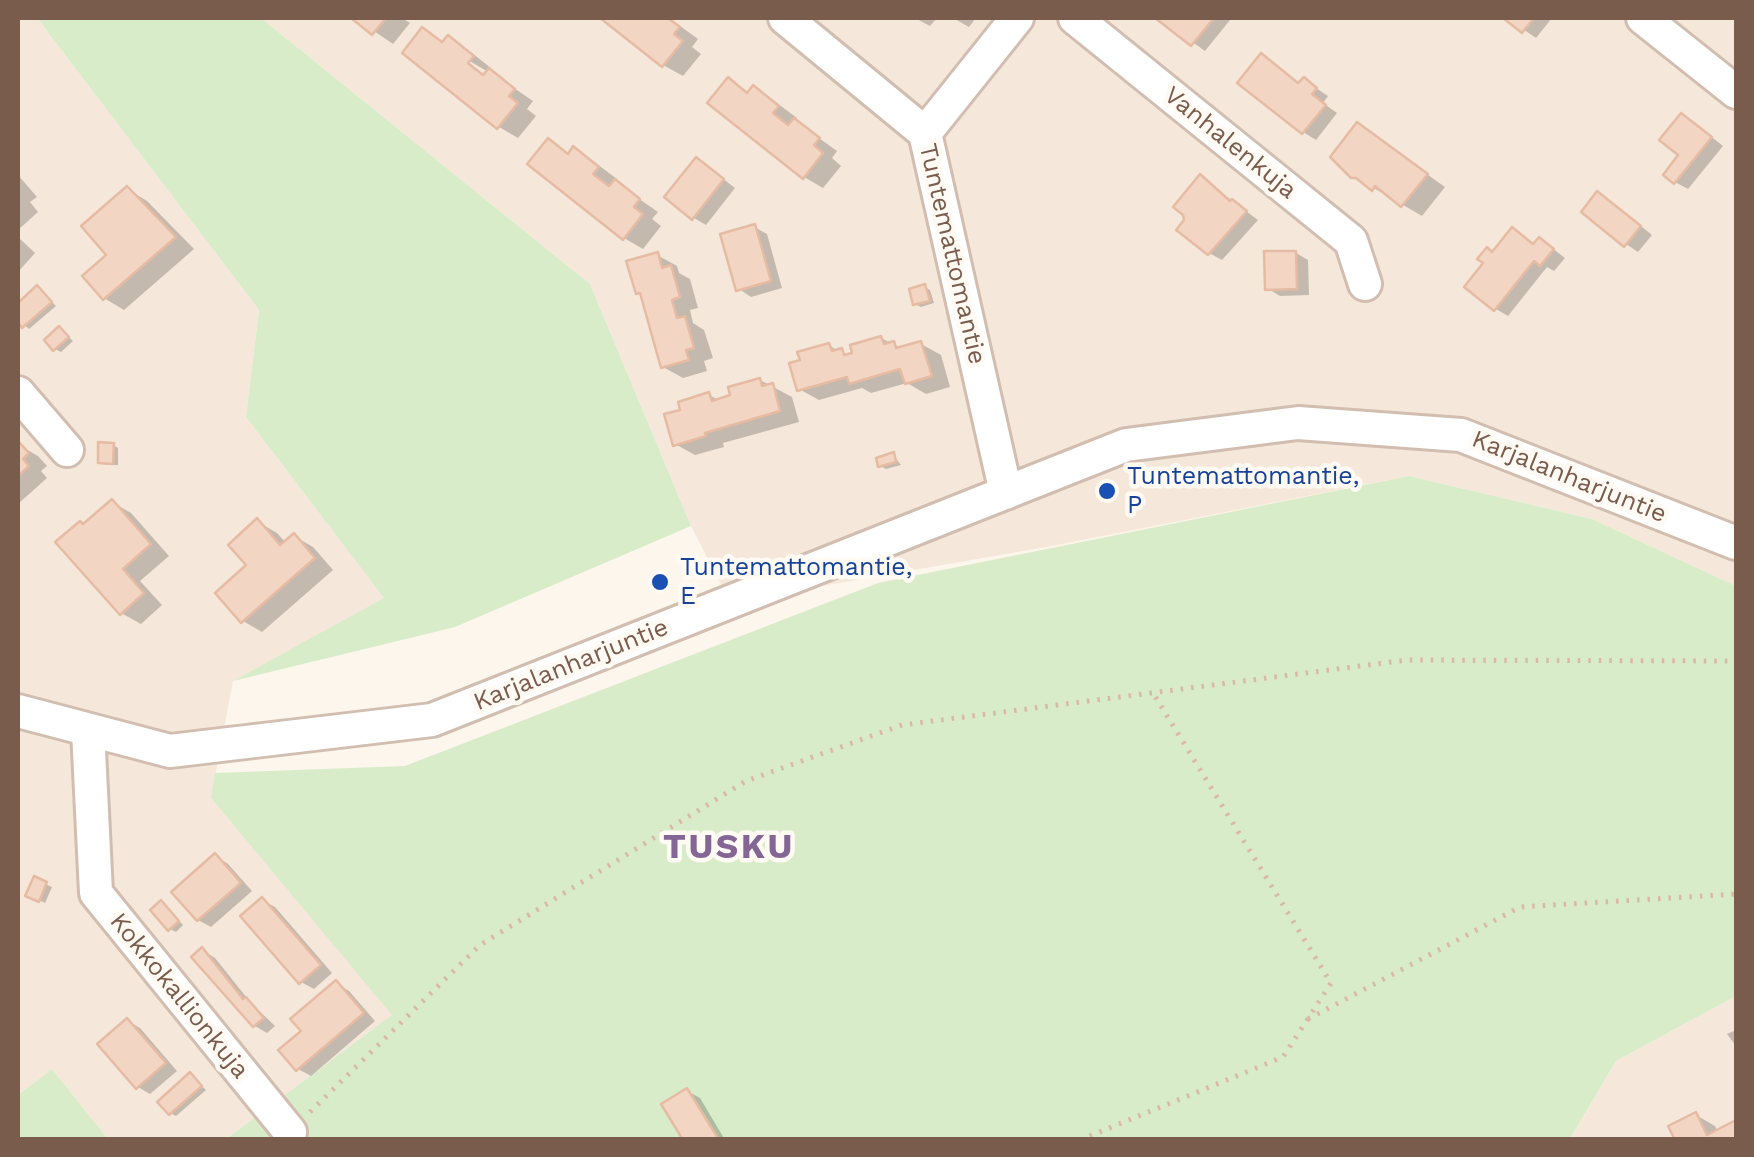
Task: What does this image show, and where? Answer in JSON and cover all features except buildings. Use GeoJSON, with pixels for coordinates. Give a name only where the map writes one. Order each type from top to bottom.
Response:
{"type":"FeatureCollection","features":[{"type":"Feature","properties":{"kind":"street","name":"Tuntemattomantie"},"geometry":{"type":"LineString","coordinates":[[785,18],[925,133],[1006,493]]}},
{"type":"Feature","properties":{"kind":"street"},"geometry":{"type":"LineString","coordinates":[[925,133],[1018,18]]}},
{"type":"Feature","properties":{"kind":"street","name":"Vanhalenkuja"},"geometry":{"type":"LineString","coordinates":[[1074,18],[1350,241],[1365,284]]}},
{"type":"Feature","properties":{"kind":"street"},"geometry":{"type":"LineString","coordinates":[[1643,18],[1736,92]]}},
{"type":"Feature","properties":{"kind":"street"},"geometry":{"type":"LineString","coordinates":[[18,393],[67,450]]}},
{"type":"Feature","properties":{"kind":"street","name":"Karjalanharjuntie"},"geometry":{"type":"LineString","coordinates":[[18,712],[170,751],[432,720],[1126,446],[1298,423],[1461,434],[1736,544]]}},
{"type":"Feature","properties":{"kind":"street","name":"Kokkokallionkuja"},"geometry":{"type":"LineString","coordinates":[[88,730],[96,894],[290,1132]]}},
{"type":"Feature","properties":{"kind":"path"},"geometry":{"type":"LineString","coordinates":[[290,1132],[480,945],[746,781],[902,725],[1407,660],[1736,661]]}},
{"type":"Feature","properties":{"kind":"path"},"geometry":{"type":"LineString","coordinates":[[1080,1140],[1283,1057],[1332,982],[1153,693]]}},
{"type":"Feature","properties":{"kind":"path"},"geometry":{"type":"LineString","coordinates":[[1308,1019],[1520,907],[1736,894]]}},
{"type":"Feature","properties":{"kind":"shaded area"},"geometry":{"type":"Polygon","coordinates":[[[18,18],[37,18],[259,310],[246,417],[385,599],[233,681],[211,798],[393,1015],[226,1139],[108,1139],[52,1069],[18,1095],[18,18]]]}},
{"type":"Feature","properties":{"kind":"shaded area"},"geometry":{"type":"Polygon","coordinates":[[[261,18],[1736,18],[1736,586],[1592,519],[1409,476],[1052,546],[730,602],[691,526],[590,284],[261,18]]]}},
{"type":"Feature","properties":{"kind":"shaded area"},"geometry":{"type":"Polygon","coordinates":[[[1736,996],[1736,1139],[1570,1140],[1616,1061],[1736,996]]]}},
{"type":"Feature","properties":{"kind":"green space"},"geometry":{"type":"Polygon","coordinates":[[[37,18],[261,18],[590,284],[691,526],[455,627],[233,681],[384,598],[246,417],[259,310],[37,18]]]}},
{"type":"Feature","properties":{"kind":"green space"},"geometry":{"type":"Polygon","coordinates":[[[1409,476],[1592,519],[1736,586],[1736,996],[1616,1061],[1570,1139],[226,1139],[392,1015],[211,798],[215,773],[405,766],[878,583],[1409,476]]]}},
{"type":"Feature","properties":{"kind":"green space"},"geometry":{"type":"Polygon","coordinates":[[[52,1069],[108,1139],[18,1139],[18,1095],[52,1069]]]}},
{"type":"Feature","properties":{"kind":"place","name":"Tuntemattomantie, P"},"geometry":{"type":"Point","coordinates":[1107,491]}},
{"type":"Feature","properties":{"kind":"place","name":"Tuntemattomantie, E"},"geometry":{"type":"Point","coordinates":[660,582]}},
{"type":"Feature","properties":{"kind":"district","name":"TUSKU"},"geometry":{"type":"Point","coordinates":[729,848]}}]}
